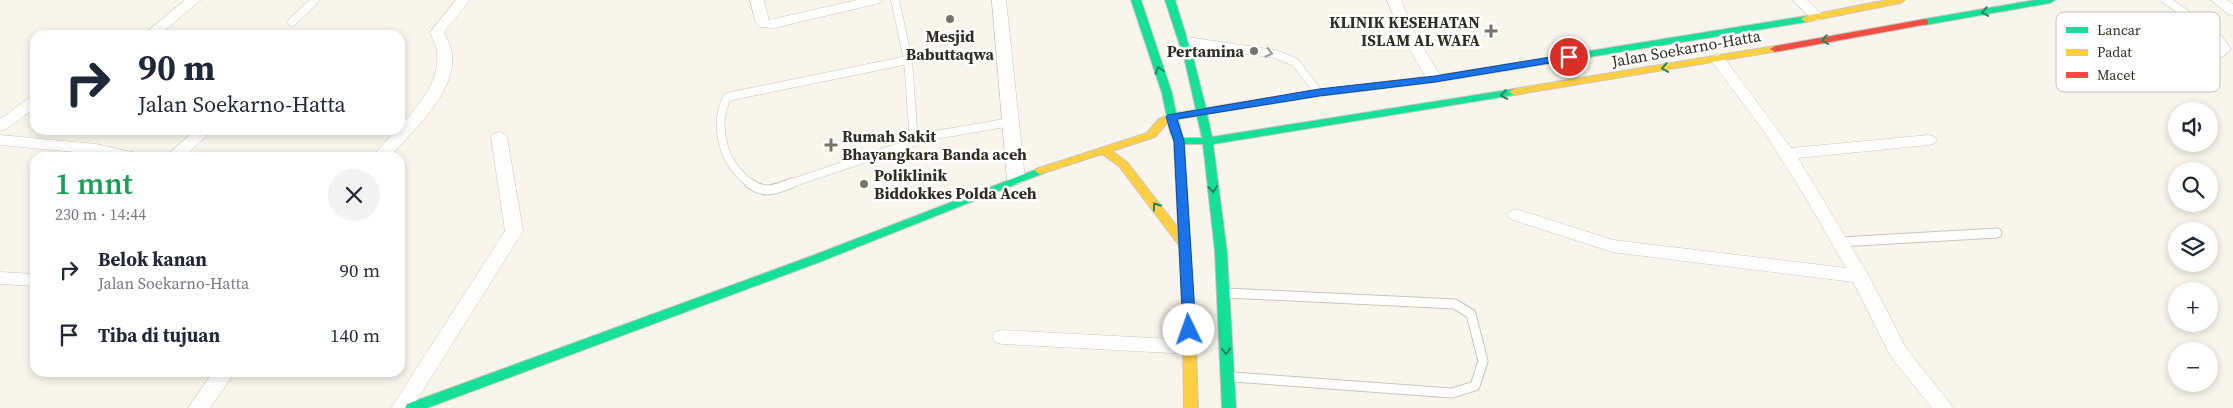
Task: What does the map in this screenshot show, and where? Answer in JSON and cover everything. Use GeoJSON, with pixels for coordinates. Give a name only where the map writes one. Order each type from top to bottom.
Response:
{"type":"FeatureCollection","features":[{"type":"Feature","properties":{"kind":"main road"},"geometry":{"type":"LineString","coordinates":[[1136,0],[1167,93],[1179,141],[1190,347],[1191,408]]}},
{"type":"Feature","properties":{"kind":"main road"},"geometry":{"type":"LineString","coordinates":[[1170,0],[1186,41],[1208,141],[1224,293],[1229,408]]}},
{"type":"Feature","properties":{"kind":"main road","name":"Jalan Soekarno-Hatta"},"geometry":{"type":"LineString","coordinates":[[1172,117],[1319,92],[1435,79],[1818,17],[1900,0]]}},
{"type":"Feature","properties":{"kind":"main road","name":"Jalan Soekarno-Hatta"},"geometry":{"type":"LineString","coordinates":[[1151,135],[1171,142],[1208,141],[1248,136],[1718,59],[2050,0]]}},
{"type":"Feature","properties":{"kind":"main road"},"geometry":{"type":"LineString","coordinates":[[412,408],[813,260],[1016,179],[1151,135],[1163,121],[1172,117]]}},
{"type":"Feature","properties":{"kind":"main road"},"geometry":{"type":"LineString","coordinates":[[1103,150],[1123,164],[1185,245]]}},
{"type":"Feature","properties":{"kind":"street"},"geometry":{"type":"LineString","coordinates":[[156,30],[194,0]]}},
{"type":"Feature","properties":{"kind":"street"},"geometry":{"type":"LineString","coordinates":[[405,129],[432,99],[441,78],[446,57],[437,32],[462,0]]}},
{"type":"Feature","properties":{"kind":"street"},"geometry":{"type":"LineString","coordinates":[[757,0],[762,20],[765,24],[774,24],[875,0]]}},
{"type":"Feature","properties":{"kind":"street"},"geometry":{"type":"LineString","coordinates":[[999,0],[1016,179]]}},
{"type":"Feature","properties":{"kind":"street"},"geometry":{"type":"LineString","coordinates":[[1394,0],[1411,40],[1435,79]]}},
{"type":"Feature","properties":{"kind":"street"},"geometry":{"type":"LineString","coordinates":[[1799,0],[1818,17]]}},
{"type":"Feature","properties":{"kind":"street"},"geometry":{"type":"LineString","coordinates":[[2218,0],[2233,11]]}},
{"type":"Feature","properties":{"kind":"street"},"geometry":{"type":"LineString","coordinates":[[1718,59],[1786,154],[1860,276],[1898,352],[1944,408]]}},
{"type":"Feature","properties":{"kind":"street"},"geometry":{"type":"LineString","coordinates":[[0,126],[30,105]]}},
{"type":"Feature","properties":{"kind":"street"},"geometry":{"type":"LineString","coordinates":[[179,152],[199,135]]}},
{"type":"Feature","properties":{"kind":"street"},"geometry":{"type":"LineString","coordinates":[[384,152],[400,135]]}},
{"type":"Feature","properties":{"kind":"street"},"geometry":{"type":"LineString","coordinates":[[401,408],[514,231],[499,137]]}},
{"type":"Feature","properties":{"kind":"street"},"geometry":{"type":"LineString","coordinates":[[0,140],[96,149],[109,152]]}},
{"type":"Feature","properties":{"kind":"street"},"geometry":{"type":"LineString","coordinates":[[1786,154],[1929,140]]}},
{"type":"Feature","properties":{"kind":"street"},"geometry":{"type":"LineString","coordinates":[[1516,215],[1612,246],[1860,276]]}},
{"type":"Feature","properties":{"kind":"street"},"geometry":{"type":"LineString","coordinates":[[0,278],[30,280]]}},
{"type":"Feature","properties":{"kind":"street"},"geometry":{"type":"LineString","coordinates":[[1002,337],[1190,347]]}},
{"type":"Feature","properties":{"kind":"street"},"geometry":{"type":"LineString","coordinates":[[198,408],[221,377]]}},
{"type":"Feature","properties":{"kind":"lane"},"geometry":{"type":"LineString","coordinates":[[292,22],[315,0]]}},
{"type":"Feature","properties":{"kind":"lane"},"geometry":{"type":"LineString","coordinates":[[895,0],[908,60],[914,142]]}},
{"type":"Feature","properties":{"kind":"lane"},"geometry":{"type":"LineString","coordinates":[[2166,0],[2183,12]]}},
{"type":"Feature","properties":{"kind":"lane"},"geometry":{"type":"LineString","coordinates":[[1186,41],[1276,54],[1294,62],[1319,92]]}},
{"type":"Feature","properties":{"kind":"lane"},"geometry":{"type":"LineString","coordinates":[[2220,41],[2226,49],[2220,53]]}},
{"type":"Feature","properties":{"kind":"lane"},"geometry":{"type":"LineString","coordinates":[[908,60],[733,94],[724,101],[718,120],[721,140],[732,168],[760,190],[777,189],[935,134],[1011,122]]}},
{"type":"Feature","properties":{"kind":"lane"},"geometry":{"type":"LineString","coordinates":[[1840,242],[1997,232]]}},
{"type":"Feature","properties":{"kind":"lane"},"geometry":{"type":"LineString","coordinates":[[1224,293],[1372,298],[1455,304],[1471,314],[1483,361],[1475,386],[1452,393],[1227,377]]}},
{"type":"Feature","properties":{"kind":"traffic: fast"},"geometry":{"type":"LineString","coordinates":[[1136,0],[1167,93],[1175,132],[1179,141],[1189,324]]}},
{"type":"Feature","properties":{"kind":"traffic: fast"},"geometry":{"type":"LineString","coordinates":[[1170,0],[1196,86],[1213,175],[1221,252],[1229,408]]}},
{"type":"Feature","properties":{"kind":"traffic: fast"},"geometry":{"type":"LineString","coordinates":[[1925,22],[2050,0]]}},
{"type":"Feature","properties":{"kind":"traffic: fast"},"geometry":{"type":"LineString","coordinates":[[1172,117],[1319,93],[1435,79],[1806,19]]}},
{"type":"Feature","properties":{"kind":"traffic: fast"},"geometry":{"type":"LineString","coordinates":[[1179,141],[1208,141],[1248,136],[1514,92]]}},
{"type":"Feature","properties":{"kind":"traffic: fast"},"geometry":{"type":"LineString","coordinates":[[412,408],[813,260],[1040,171]]}},
{"type":"Feature","properties":{"kind":"traffic: slow"},"geometry":{"type":"LineString","coordinates":[[1806,19],[1900,0]]}},
{"type":"Feature","properties":{"kind":"traffic: slow"},"geometry":{"type":"LineString","coordinates":[[1514,92],[1775,49]]}},
{"type":"Feature","properties":{"kind":"traffic: slow"},"geometry":{"type":"LineString","coordinates":[[1040,171],[1151,135],[1163,121],[1172,117]]}},
{"type":"Feature","properties":{"kind":"traffic: slow"},"geometry":{"type":"LineString","coordinates":[[1103,150],[1123,164],[1185,245]]}},
{"type":"Feature","properties":{"kind":"traffic: slow"},"geometry":{"type":"LineString","coordinates":[[1189,324],[1191,408]]}},
{"type":"Feature","properties":{"kind":"traffic: jam"},"geometry":{"type":"LineString","coordinates":[[1775,49],[1925,22]]}},
{"type":"Feature","properties":{"kind":"place","name":"Mesjid Babuttaqwa"},"geometry":{"type":"Point","coordinates":[950,19]}},
{"type":"Feature","properties":{"kind":"place","name":"KLINIK KESEHATAN ISLAM AL WAFA"},"geometry":{"type":"Point","coordinates":[1491,31]}},
{"type":"Feature","properties":{"kind":"place","name":"Pertamina"},"geometry":{"type":"Point","coordinates":[1254,51]}},
{"type":"Feature","properties":{"kind":"place","name":"Rumah Sakit Bhayangkara Banda aceh"},"geometry":{"type":"Point","coordinates":[831,145]}},
{"type":"Feature","properties":{"kind":"place","name":"Poliklinik Biddokkes Polda Aceh"},"geometry":{"type":"Point","coordinates":[864,184]}},
{"type":"Feature","properties":{"kind":"route"},"geometry":{"type":"LineString","coordinates":[[1189,330],[1179,141],[1172,117],[1235,108],[1319,92],[1435,79],[1569,57]]}}]}
